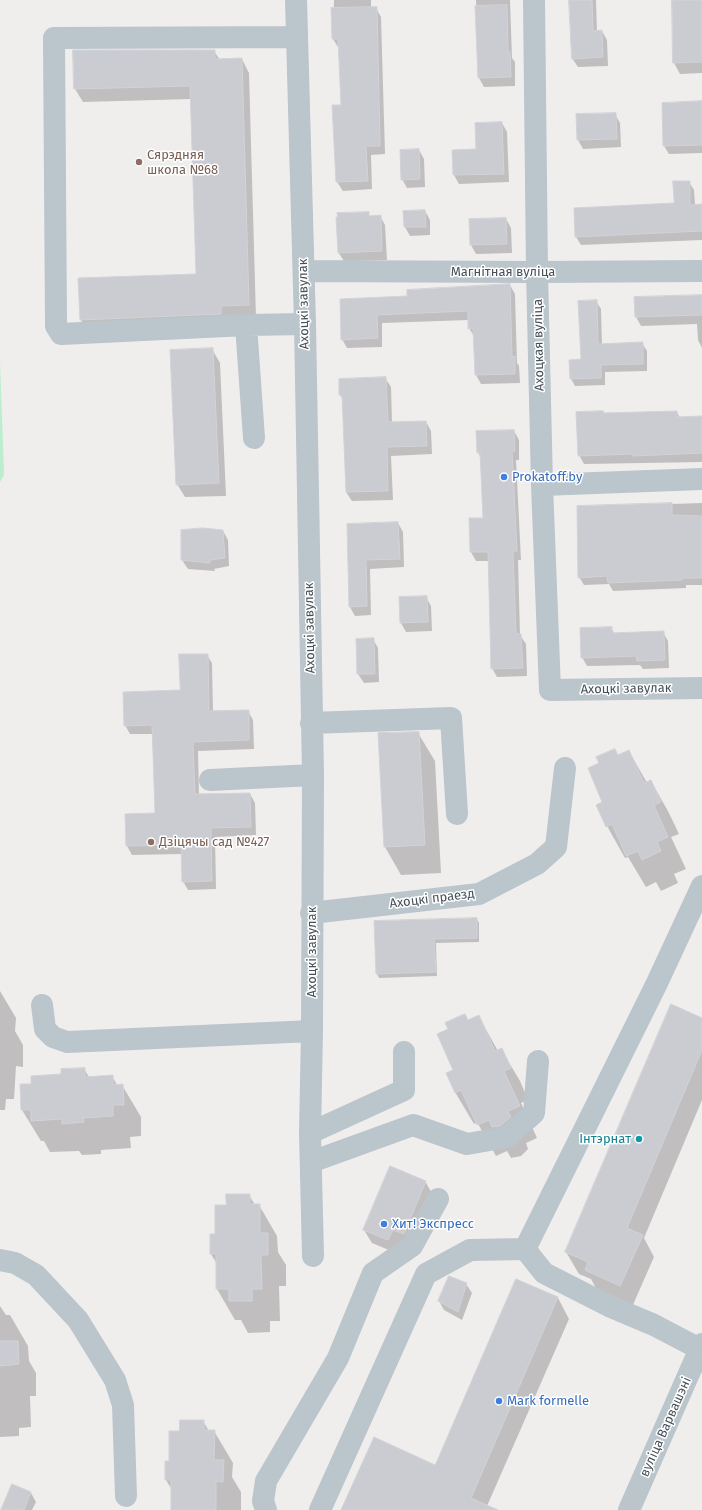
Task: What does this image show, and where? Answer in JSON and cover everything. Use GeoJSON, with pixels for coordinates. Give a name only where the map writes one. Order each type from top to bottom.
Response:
{"type":"FeatureCollection","features":[{"type":"Feature","properties":{"kind":"street","name":"Ахоцкі завулак"},"geometry":{"type":"LineString","coordinates":[[296,0],[304,271],[313,775],[310,1134],[313,1256]]}},
{"type":"Feature","properties":{"kind":"street","name":"Ахоцкая вуліца"},"geometry":{"type":"LineString","coordinates":[[534,0],[537,272],[542,485],[550,690]]}},
{"type":"Feature","properties":{"kind":"street"},"geometry":{"type":"LineString","coordinates":[[297,37],[54,38],[56,326],[61,334],[246,325],[305,324]]}},
{"type":"Feature","properties":{"kind":"street","name":"Магнітная вуліца"},"geometry":{"type":"LineString","coordinates":[[304,271],[702,271]]}},
{"type":"Feature","properties":{"kind":"street"},"geometry":{"type":"LineString","coordinates":[[246,325],[254,438]]}},
{"type":"Feature","properties":{"kind":"street"},"geometry":{"type":"LineString","coordinates":[[542,485],[702,479]]}},
{"type":"Feature","properties":{"kind":"street","name":"Ахоцкі завулак"},"geometry":{"type":"LineString","coordinates":[[550,690],[702,688]]}},
{"type":"Feature","properties":{"kind":"street"},"geometry":{"type":"LineString","coordinates":[[312,723],[451,718],[457,814]]}},
{"type":"Feature","properties":{"kind":"street","name":"Ахоцкі праезд"},"geometry":{"type":"LineString","coordinates":[[311,913],[479,894],[537,864],[556,847],[565,768]]}},
{"type":"Feature","properties":{"kind":"street"},"geometry":{"type":"LineString","coordinates":[[210,780],[313,775]]}},
{"type":"Feature","properties":{"kind":"street"},"geometry":{"type":"LineString","coordinates":[[525,1249],[653,990],[702,886]]}},
{"type":"Feature","properties":{"kind":"street"},"geometry":{"type":"LineString","coordinates":[[42,1005],[45,1030],[53,1037],[67,1042],[312,1031]]}},
{"type":"Feature","properties":{"kind":"street"},"geometry":{"type":"LineString","coordinates":[[310,1134],[404,1090],[404,1052]]}},
{"type":"Feature","properties":{"kind":"street"},"geometry":{"type":"LineString","coordinates":[[311,1162],[413,1125],[467,1144],[507,1138],[534,1113],[538,1061]]}},
{"type":"Feature","properties":{"kind":"street"},"geometry":{"type":"LineString","coordinates":[[266,1510],[263,1501],[266,1481],[338,1358],[373,1273],[412,1246],[438,1199]]}},
{"type":"Feature","properties":{"kind":"street"},"geometry":{"type":"LineString","coordinates":[[525,1249],[544,1273],[609,1306],[701,1346]]}},
{"type":"Feature","properties":{"kind":"street"},"geometry":{"type":"LineString","coordinates":[[320,1510],[426,1274],[470,1250],[525,1249]]}},
{"type":"Feature","properties":{"kind":"street"},"geometry":{"type":"LineString","coordinates":[[0,1260],[15,1263],[36,1275],[78,1320],[115,1380],[123,1405],[126,1496]]}},
{"type":"Feature","properties":{"kind":"street","name":"вуліца Варвашэні"},"geometry":{"type":"LineString","coordinates":[[630,1510],[701,1346]]}},
{"type":"Feature","properties":{"kind":"green space"},"geometry":{"type":"Polygon","coordinates":[[[0,361],[4,475],[0,482],[0,361]]]}},
{"type":"Feature","properties":{"kind":"building"},"geometry":{"type":"Polygon","coordinates":[[[569,0],[592,0],[593,31],[602,30],[603,57],[572,59],[569,0]]]}},
{"type":"Feature","properties":{"kind":"building"},"geometry":{"type":"Polygon","coordinates":[[[672,0],[702,0],[702,62],[673,63],[672,0]]]}},
{"type":"Feature","properties":{"kind":"building"},"geometry":{"type":"Polygon","coordinates":[[[507,5],[508,52],[510,52],[511,77],[478,78],[475,6],[507,5]]]}},
{"type":"Feature","properties":{"kind":"building"},"geometry":{"type":"Polygon","coordinates":[[[377,7],[380,146],[366,146],[368,181],[336,182],[332,105],[341,105],[338,39],[332,39],[331,8],[377,7]]]}},
{"type":"Feature","properties":{"kind":"building"},"geometry":{"type":"Polygon","coordinates":[[[73,50],[215,50],[215,59],[242,58],[249,305],[221,306],[221,314],[80,320],[78,278],[196,274],[190,86],[74,89],[73,50]]]}},
{"type":"Feature","properties":{"kind":"building"},"geometry":{"type":"Polygon","coordinates":[[[702,101],[702,145],[663,146],[662,103],[702,101]]]}},
{"type":"Feature","properties":{"kind":"building"},"geometry":{"type":"Polygon","coordinates":[[[616,113],[617,139],[577,140],[576,114],[616,113]]]}},
{"type":"Feature","properties":{"kind":"building"},"geometry":{"type":"Polygon","coordinates":[[[502,122],[504,174],[453,175],[452,150],[476,149],[475,123],[502,122]]]}},
{"type":"Feature","properties":{"kind":"building"},"geometry":{"type":"Polygon","coordinates":[[[419,149],[420,179],[401,180],[400,150],[419,149]]]}},
{"type":"Feature","properties":{"kind":"building"},"geometry":{"type":"Polygon","coordinates":[[[673,181],[690,181],[690,205],[702,204],[702,231],[575,237],[574,208],[674,203],[673,181]]]}},
{"type":"Feature","properties":{"kind":"building"},"geometry":{"type":"Polygon","coordinates":[[[425,210],[426,227],[404,227],[403,211],[425,210]]]}},
{"type":"Feature","properties":{"kind":"building"},"geometry":{"type":"Polygon","coordinates":[[[369,212],[369,216],[381,215],[382,251],[338,253],[337,213],[369,212]]]}},
{"type":"Feature","properties":{"kind":"building"},"geometry":{"type":"Polygon","coordinates":[[[506,218],[507,244],[470,245],[469,219],[506,218]]]}},
{"type":"Feature","properties":{"kind":"building"},"geometry":{"type":"Polygon","coordinates":[[[510,284],[512,357],[515,356],[515,374],[475,375],[473,328],[468,329],[468,311],[377,315],[378,338],[341,340],[340,299],[407,296],[407,290],[510,284]]]}},
{"type":"Feature","properties":{"kind":"building"},"geometry":{"type":"Polygon","coordinates":[[[702,295],[702,315],[635,317],[634,297],[702,295]]]}},
{"type":"Feature","properties":{"kind":"building"},"geometry":{"type":"Polygon","coordinates":[[[597,300],[598,344],[643,342],[643,364],[601,365],[601,378],[570,379],[569,360],[581,359],[578,301],[597,300]]]}},
{"type":"Feature","properties":{"kind":"building"},"geometry":{"type":"Polygon","coordinates":[[[213,348],[219,483],[176,485],[170,350],[213,348]]]}},
{"type":"Feature","properties":{"kind":"building"},"geometry":{"type":"Polygon","coordinates":[[[386,377],[388,422],[426,421],[427,446],[387,447],[388,491],[346,492],[342,395],[339,395],[339,379],[386,377]]]}},
{"type":"Feature","properties":{"kind":"building"},"geometry":{"type":"Polygon","coordinates":[[[603,411],[604,413],[677,411],[677,417],[702,416],[702,453],[633,456],[633,454],[578,456],[576,412],[603,411]]]}},
{"type":"Feature","properties":{"kind":"building"},"geometry":{"type":"Polygon","coordinates":[[[514,430],[515,451],[512,451],[517,551],[513,551],[516,634],[521,634],[523,668],[491,669],[488,552],[470,552],[469,518],[483,518],[480,452],[477,453],[476,431],[514,430]]]}},
{"type":"Feature","properties":{"kind":"building"},"geometry":{"type":"Polygon","coordinates":[[[672,503],[672,515],[702,516],[702,578],[608,583],[607,576],[578,578],[577,506],[672,503]]]}},
{"type":"Feature","properties":{"kind":"building"},"geometry":{"type":"Polygon","coordinates":[[[398,522],[400,559],[366,560],[367,606],[349,607],[347,524],[398,522]]]}},
{"type":"Feature","properties":{"kind":"building"},"geometry":{"type":"Polygon","coordinates":[[[203,528],[223,530],[225,558],[210,560],[210,563],[181,560],[181,530],[203,528]]]}},
{"type":"Feature","properties":{"kind":"building"},"geometry":{"type":"Polygon","coordinates":[[[427,596],[428,622],[400,623],[399,597],[427,596]]]}},
{"type":"Feature","properties":{"kind":"building"},"geometry":{"type":"Polygon","coordinates":[[[612,627],[612,633],[664,631],[665,660],[637,661],[636,656],[581,658],[580,628],[612,627]]]}},
{"type":"Feature","properties":{"kind":"building"},"geometry":{"type":"Polygon","coordinates":[[[374,638],[375,674],[357,674],[356,639],[374,638]]]}},
{"type":"Feature","properties":{"kind":"building"},"geometry":{"type":"Polygon","coordinates":[[[179,654],[208,654],[209,711],[249,710],[249,740],[193,742],[195,794],[250,793],[251,827],[211,828],[212,881],[182,882],[181,845],[126,846],[125,814],[155,813],[152,725],[124,726],[123,692],[180,690],[179,654]]]}},
{"type":"Feature","properties":{"kind":"building"},"geometry":{"type":"Polygon","coordinates":[[[419,732],[425,845],[384,847],[378,733],[419,732]]]}},
{"type":"Feature","properties":{"kind":"building"},"geometry":{"type":"Polygon","coordinates":[[[615,749],[618,755],[629,750],[644,783],[651,780],[661,802],[654,805],[668,837],[657,842],[661,851],[642,860],[638,851],[626,856],[612,824],[606,827],[596,805],[602,802],[588,768],[599,763],[596,757],[615,749]]]}},
{"type":"Feature","properties":{"kind":"building"},"geometry":{"type":"Polygon","coordinates":[[[477,918],[477,938],[434,939],[436,972],[376,974],[374,921],[477,918]]]}},
{"type":"Feature","properties":{"kind":"building","name":"Інтэрнат"},"geometry":{"type":"Polygon","coordinates":[[[671,1004],[702,1018],[702,1050],[627,1228],[643,1235],[620,1286],[585,1270],[588,1262],[565,1252],[671,1004]]]}},
{"type":"Feature","properties":{"kind":"building"},"geometry":{"type":"Polygon","coordinates":[[[465,1014],[468,1020],[479,1015],[495,1051],[502,1048],[511,1068],[504,1071],[520,1106],[508,1111],[511,1117],[500,1126],[492,1127],[489,1120],[477,1125],[461,1090],[455,1093],[446,1073],[453,1070],[437,1034],[448,1029],[445,1023],[465,1014]]]}},
{"type":"Feature","properties":{"kind":"building"},"geometry":{"type":"Polygon","coordinates":[[[85,1068],[85,1077],[113,1075],[113,1085],[123,1084],[124,1105],[113,1105],[113,1116],[83,1118],[84,1122],[62,1124],[62,1119],[31,1121],[31,1110],[21,1110],[20,1084],[31,1084],[31,1076],[61,1074],[61,1069],[85,1068]]]}},
{"type":"Feature","properties":{"kind":"building"},"geometry":{"type":"Polygon","coordinates":[[[390,1166],[426,1181],[404,1234],[393,1230],[388,1240],[363,1230],[390,1166]]]}},
{"type":"Feature","properties":{"kind":"building"},"geometry":{"type":"Polygon","coordinates":[[[226,1194],[250,1194],[250,1204],[260,1204],[260,1233],[268,1233],[268,1255],[261,1255],[262,1289],[252,1289],[252,1301],[229,1301],[229,1289],[216,1289],[216,1254],[210,1254],[210,1234],[215,1234],[215,1205],[226,1205],[226,1194]]]}},
{"type":"Feature","properties":{"kind":"building"},"geometry":{"type":"Polygon","coordinates":[[[449,1276],[467,1283],[458,1312],[438,1301],[449,1276]]]}},
{"type":"Feature","properties":{"kind":"building"},"geometry":{"type":"Polygon","coordinates":[[[516,1279],[558,1297],[471,1498],[498,1510],[341,1510],[374,1437],[435,1465],[516,1279]]]}},
{"type":"Feature","properties":{"kind":"building"},"geometry":{"type":"Polygon","coordinates":[[[0,1341],[18,1341],[19,1364],[0,1366],[0,1341]]]}},
{"type":"Feature","properties":{"kind":"building"},"geometry":{"type":"Polygon","coordinates":[[[180,1420],[204,1420],[204,1430],[215,1430],[214,1460],[224,1460],[223,1482],[216,1481],[216,1510],[171,1510],[171,1480],[165,1480],[165,1461],[169,1461],[169,1431],[179,1431],[180,1420]]]}},
{"type":"Feature","properties":{"kind":"building"},"geometry":{"type":"Polygon","coordinates":[[[12,1484],[31,1492],[24,1510],[1,1510],[12,1484]]]}},
{"type":"Feature","properties":{"kind":"place","name":"Сярэдняя школа №68"},"geometry":{"type":"Point","coordinates":[139,162]}},
{"type":"Feature","properties":{"kind":"place","name":"Prokatoff.by"},"geometry":{"type":"Point","coordinates":[504,477]}},
{"type":"Feature","properties":{"kind":"place","name":"Дзіцячы сад №427"},"geometry":{"type":"Point","coordinates":[151,842]}},
{"type":"Feature","properties":{"kind":"place","name":"Інтэрнат"},"geometry":{"type":"Point","coordinates":[639,1139]}},
{"type":"Feature","properties":{"kind":"place","name":"Хит! Экспресс"},"geometry":{"type":"Point","coordinates":[384,1224]}},
{"type":"Feature","properties":{"kind":"place","name":"Mark formelle"},"geometry":{"type":"Point","coordinates":[499,1401]}}]}
